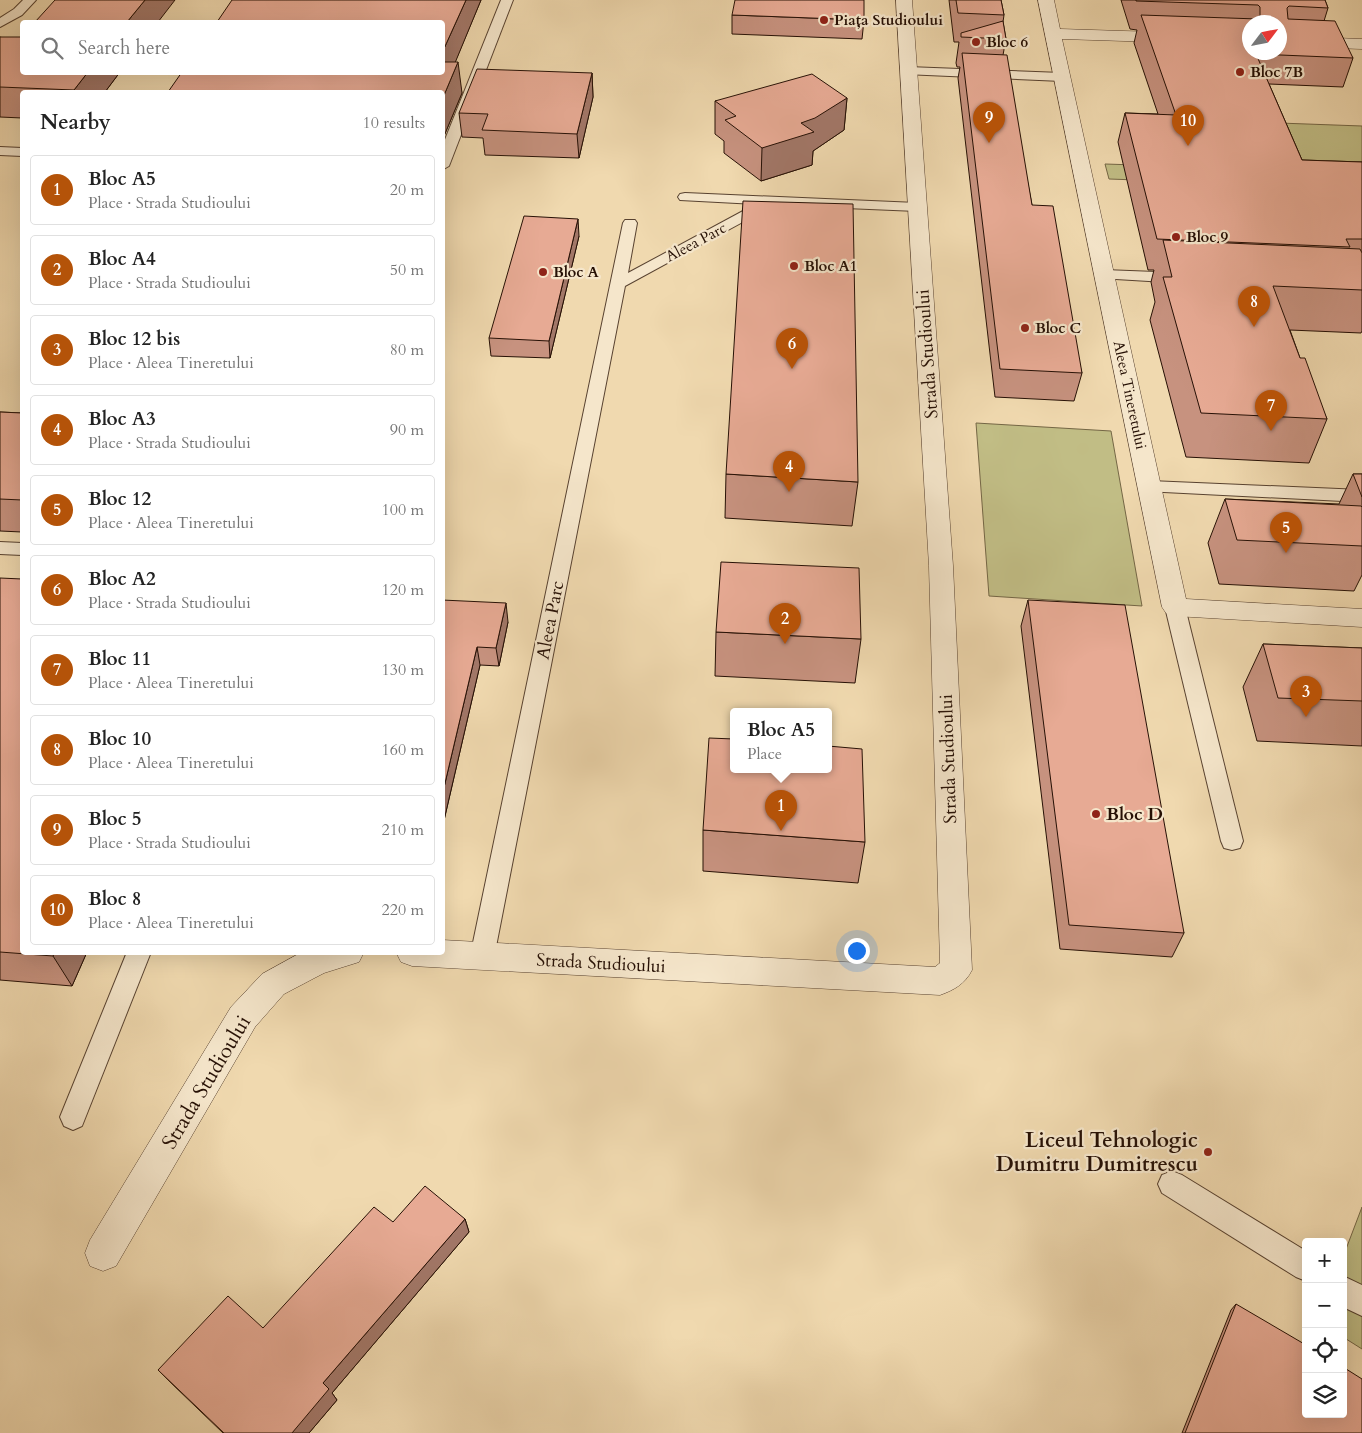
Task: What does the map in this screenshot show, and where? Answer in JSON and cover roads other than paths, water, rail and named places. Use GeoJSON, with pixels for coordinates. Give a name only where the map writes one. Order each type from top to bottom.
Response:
{"type":"FeatureCollection","features":[{"type":"Feature","properties":{"kind":"street","name":"Strada Studioului"},"geometry":{"type":"LineString","coordinates":[[445,954],[940,981],[956,970],[940,566],[904,0]]}},
{"type":"Feature","properties":{"kind":"street","name":"Aleea Tineretului"},"geometry":{"type":"LineString","coordinates":[[1046,0],[1175,607]]}},
{"type":"Feature","properties":{"kind":"street"},"geometry":{"type":"LineString","coordinates":[[1053,34],[1242,40]]}},
{"type":"Feature","properties":{"kind":"street"},"geometry":{"type":"LineString","coordinates":[[1287,41],[1362,44]]}},
{"type":"Feature","properties":{"kind":"street"},"geometry":{"type":"LineString","coordinates":[[1175,607],[1362,618]]}},
{"type":"Feature","properties":{"kind":"street","name":"Strada Studioului"},"geometry":{"type":"LineString","coordinates":[[103,1253],[243,1017],[273,984],[316,961],[337,955]]}},
{"type":"Feature","properties":{"kind":"lane"},"geometry":{"type":"LineString","coordinates":[[0,23],[18,12],[30,0]]}},
{"type":"Feature","properties":{"kind":"lane"},"geometry":{"type":"LineString","coordinates":[[445,158],[507,0]]}},
{"type":"Feature","properties":{"kind":"lane"},"geometry":{"type":"LineString","coordinates":[[908,71],[1062,77]]}},
{"type":"Feature","properties":{"kind":"lane"},"geometry":{"type":"LineString","coordinates":[[0,152],[20,152]]}},
{"type":"Feature","properties":{"kind":"lane","name":"Aleea Parc"},"geometry":{"type":"LineString","coordinates":[[685,197],[917,207]]}},
{"type":"Feature","properties":{"kind":"lane","name":"Aleea Parc"},"geometry":{"type":"LineString","coordinates":[[618,284],[774,201]]}},
{"type":"Feature","properties":{"kind":"lane","name":"Aleea Parc"},"geometry":{"type":"LineString","coordinates":[[482,957],[630,223]]}},
{"type":"Feature","properties":{"kind":"lane"},"geometry":{"type":"LineString","coordinates":[[1104,275],[1194,279]]}},
{"type":"Feature","properties":{"kind":"lane"},"geometry":{"type":"LineString","coordinates":[[1150,487],[1362,496]]}},
{"type":"Feature","properties":{"kind":"lane"},"geometry":{"type":"LineString","coordinates":[[0,548],[20,550]]}},
{"type":"Feature","properties":{"kind":"lane"},"geometry":{"type":"LineString","coordinates":[[1175,607],[1232,841]]}},
{"type":"Feature","properties":{"kind":"lane"},"geometry":{"type":"LineString","coordinates":[[73,1117],[138,955]]}},
{"type":"Feature","properties":{"kind":"lane"},"geometry":{"type":"LineString","coordinates":[[1172,1184],[1302,1265]]}},
{"type":"Feature","properties":{"kind":"lane"},"geometry":{"type":"LineString","coordinates":[[1347,1293],[1362,1302]]}},
{"type":"Feature","properties":{"kind":"place","name":"Piața Studioului"},"geometry":{"type":"Point","coordinates":[824,20]}},
{"type":"Feature","properties":{"kind":"place","name":"Bloc 6"},"geometry":{"type":"Point","coordinates":[976,42]}},
{"type":"Feature","properties":{"kind":"place","name":"Bloc 7B"},"geometry":{"type":"Point","coordinates":[1240,72]}},
{"type":"Feature","properties":{"kind":"place","name":"Bloc 5"},"geometry":{"type":"Point","coordinates":[989,143]}},
{"type":"Feature","properties":{"kind":"place","name":"Bloc 8"},"geometry":{"type":"Point","coordinates":[1188,146]}},
{"type":"Feature","properties":{"kind":"place","name":"Bloc 9"},"geometry":{"type":"Point","coordinates":[1176,237]}},
{"type":"Feature","properties":{"kind":"place","name":"Bloc A1"},"geometry":{"type":"Point","coordinates":[794,266]}},
{"type":"Feature","properties":{"kind":"place","name":"Bloc A"},"geometry":{"type":"Point","coordinates":[543,272]}},
{"type":"Feature","properties":{"kind":"place","name":"Bloc 10"},"geometry":{"type":"Point","coordinates":[1254,327]}},
{"type":"Feature","properties":{"kind":"place","name":"Bloc C"},"geometry":{"type":"Point","coordinates":[1025,328]}},
{"type":"Feature","properties":{"kind":"place","name":"Bloc A2"},"geometry":{"type":"Point","coordinates":[792,369]}},
{"type":"Feature","properties":{"kind":"place","name":"Bloc 11"},"geometry":{"type":"Point","coordinates":[1271,431]}},
{"type":"Feature","properties":{"kind":"place","name":"Bloc A3"},"geometry":{"type":"Point","coordinates":[789,492]}},
{"type":"Feature","properties":{"kind":"place","name":"Bloc 12"},"geometry":{"type":"Point","coordinates":[1286,553]}},
{"type":"Feature","properties":{"kind":"place","name":"Bloc A4"},"geometry":{"type":"Point","coordinates":[785,644]}},
{"type":"Feature","properties":{"kind":"place","name":"Bloc 12 bis"},"geometry":{"type":"Point","coordinates":[1306,717]}},
{"type":"Feature","properties":{"kind":"place","name":"Bloc D"},"geometry":{"type":"Point","coordinates":[1096,814]}},
{"type":"Feature","properties":{"kind":"place","name":"Bloc A5"},"geometry":{"type":"Point","coordinates":[781,831]}},
{"type":"Feature","properties":{"kind":"place","name":"Liceul Tehnologic Dumitru Dumitrescu"},"geometry":{"type":"Point","coordinates":[1208,1152]}}]}
